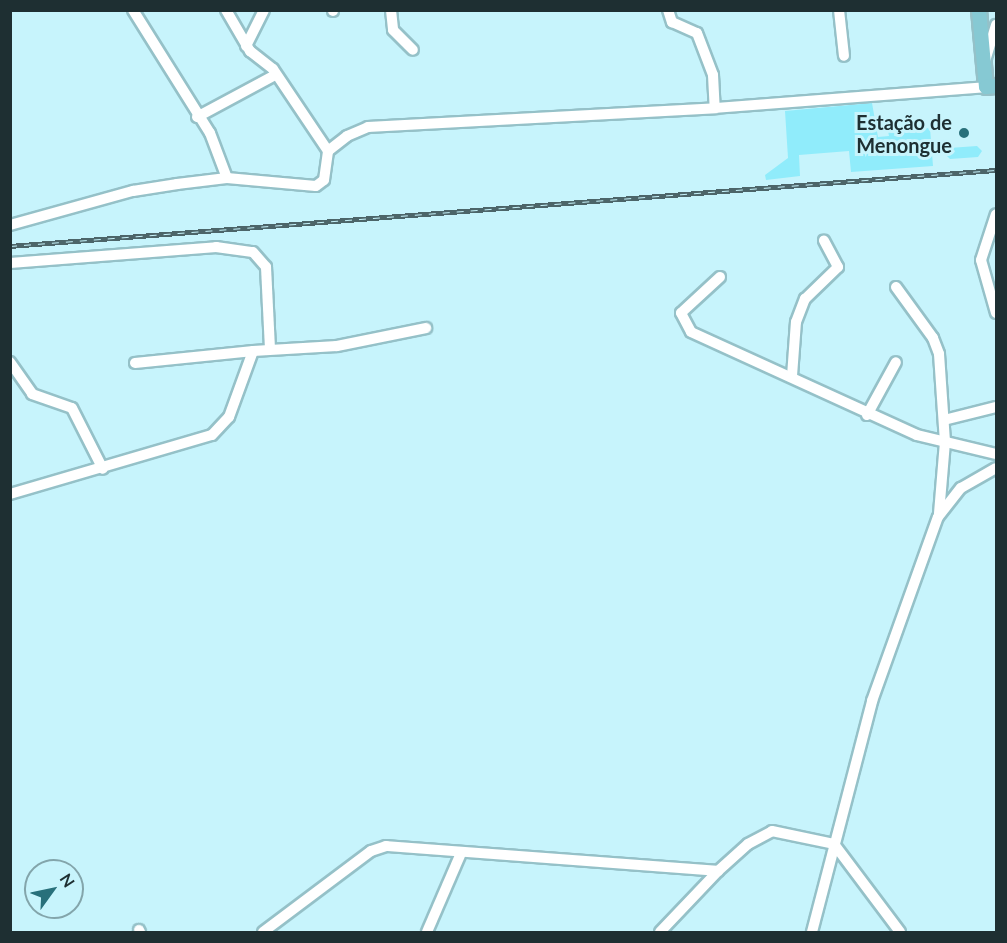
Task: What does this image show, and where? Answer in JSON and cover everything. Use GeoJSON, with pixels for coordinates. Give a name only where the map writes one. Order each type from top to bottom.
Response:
{"type":"FeatureCollection","features":[{"type":"Feature","properties":{"kind":"main road"},"geometry":{"type":"LineString","coordinates":[[979,10],[984,64],[991,87]]}},
{"type":"Feature","properties":{"kind":"street"},"geometry":{"type":"LineString","coordinates":[[133,10],[197,117],[210,133],[227,178]]}},
{"type":"Feature","properties":{"kind":"street"},"geometry":{"type":"LineString","coordinates":[[226,10],[246,46],[275,75],[328,152]]}},
{"type":"Feature","properties":{"kind":"street"},"geometry":{"type":"LineString","coordinates":[[246,46],[264,10]]}},
{"type":"Feature","properties":{"kind":"street"},"geometry":{"type":"LineString","coordinates":[[391,10],[393,30],[413,50]]}},
{"type":"Feature","properties":{"kind":"street"},"geometry":{"type":"LineString","coordinates":[[668,10],[672,22],[697,33],[713,75],[715,108]]}},
{"type":"Feature","properties":{"kind":"street"},"geometry":{"type":"LineString","coordinates":[[839,10],[844,56]]}},
{"type":"Feature","properties":{"kind":"street"},"geometry":{"type":"LineString","coordinates":[[984,64],[996,27]]}},
{"type":"Feature","properties":{"kind":"street"},"geometry":{"type":"LineString","coordinates":[[197,117],[275,75]]}},
{"type":"Feature","properties":{"kind":"street"},"geometry":{"type":"LineString","coordinates":[[10,225],[133,191],[227,178],[312,188],[324,180],[328,152],[346,136],[368,127],[715,108],[991,87]]}},
{"type":"Feature","properties":{"kind":"street"},"geometry":{"type":"LineString","coordinates":[[996,213],[981,260],[996,313]]}},
{"type":"Feature","properties":{"kind":"street"},"geometry":{"type":"LineString","coordinates":[[792,376],[796,322],[805,299],[838,267],[824,241]]}},
{"type":"Feature","properties":{"kind":"street"},"geometry":{"type":"LineString","coordinates":[[10,263],[216,247],[253,252],[266,267],[270,348]]}},
{"type":"Feature","properties":{"kind":"street"},"geometry":{"type":"LineString","coordinates":[[720,277],[681,313],[687,328],[792,376],[867,415],[945,442],[996,454]]}},
{"type":"Feature","properties":{"kind":"street"},"geometry":{"type":"LineString","coordinates":[[812,933],[872,701],[938,517],[945,442],[936,345],[896,287]]}},
{"type":"Feature","properties":{"kind":"street"},"geometry":{"type":"LineString","coordinates":[[135,363],[270,348],[337,346],[426,328]]}},
{"type":"Feature","properties":{"kind":"street"},"geometry":{"type":"LineString","coordinates":[[10,494],[87,470],[103,469],[218,431],[229,417],[253,351]]}},
{"type":"Feature","properties":{"kind":"street"},"geometry":{"type":"LineString","coordinates":[[10,362],[32,394],[72,408],[103,469]]}},
{"type":"Feature","properties":{"kind":"street"},"geometry":{"type":"LineString","coordinates":[[867,415],[896,362]]}},
{"type":"Feature","properties":{"kind":"street"},"geometry":{"type":"LineString","coordinates":[[944,420],[996,407]]}},
{"type":"Feature","properties":{"kind":"street"},"geometry":{"type":"LineString","coordinates":[[938,517],[961,488],[996,468]]}},
{"type":"Feature","properties":{"kind":"street"},"geometry":{"type":"LineString","coordinates":[[660,933],[717,871],[748,844],[772,831],[834,844],[900,933]]}},
{"type":"Feature","properties":{"kind":"street"},"geometry":{"type":"LineString","coordinates":[[263,933],[371,850],[401,846],[461,853],[717,871]]}},
{"type":"Feature","properties":{"kind":"street"},"geometry":{"type":"LineString","coordinates":[[427,933],[461,853]]}},
{"type":"Feature","properties":{"kind":"shaded area"},"geometry":{"type":"Polygon","coordinates":[[[872,103],[878,137],[889,136],[888,131],[930,128],[933,166],[851,172],[849,151],[799,155],[800,176],[766,180],[765,175],[788,158],[785,111],[872,103]]]}},
{"type":"Feature","properties":{"kind":"shaded area"},"geometry":{"type":"Polygon","coordinates":[[[977,146],[982,151],[978,157],[950,159],[945,154],[949,148],[977,146]]]}},
{"type":"Feature","properties":{"kind":"railway"},"geometry":{"type":"LineString","coordinates":[[10,246],[996,170]]}},
{"type":"Feature","properties":{"kind":"place","name":"Estação de Menongue"},"geometry":{"type":"Point","coordinates":[964,133]}}]}
